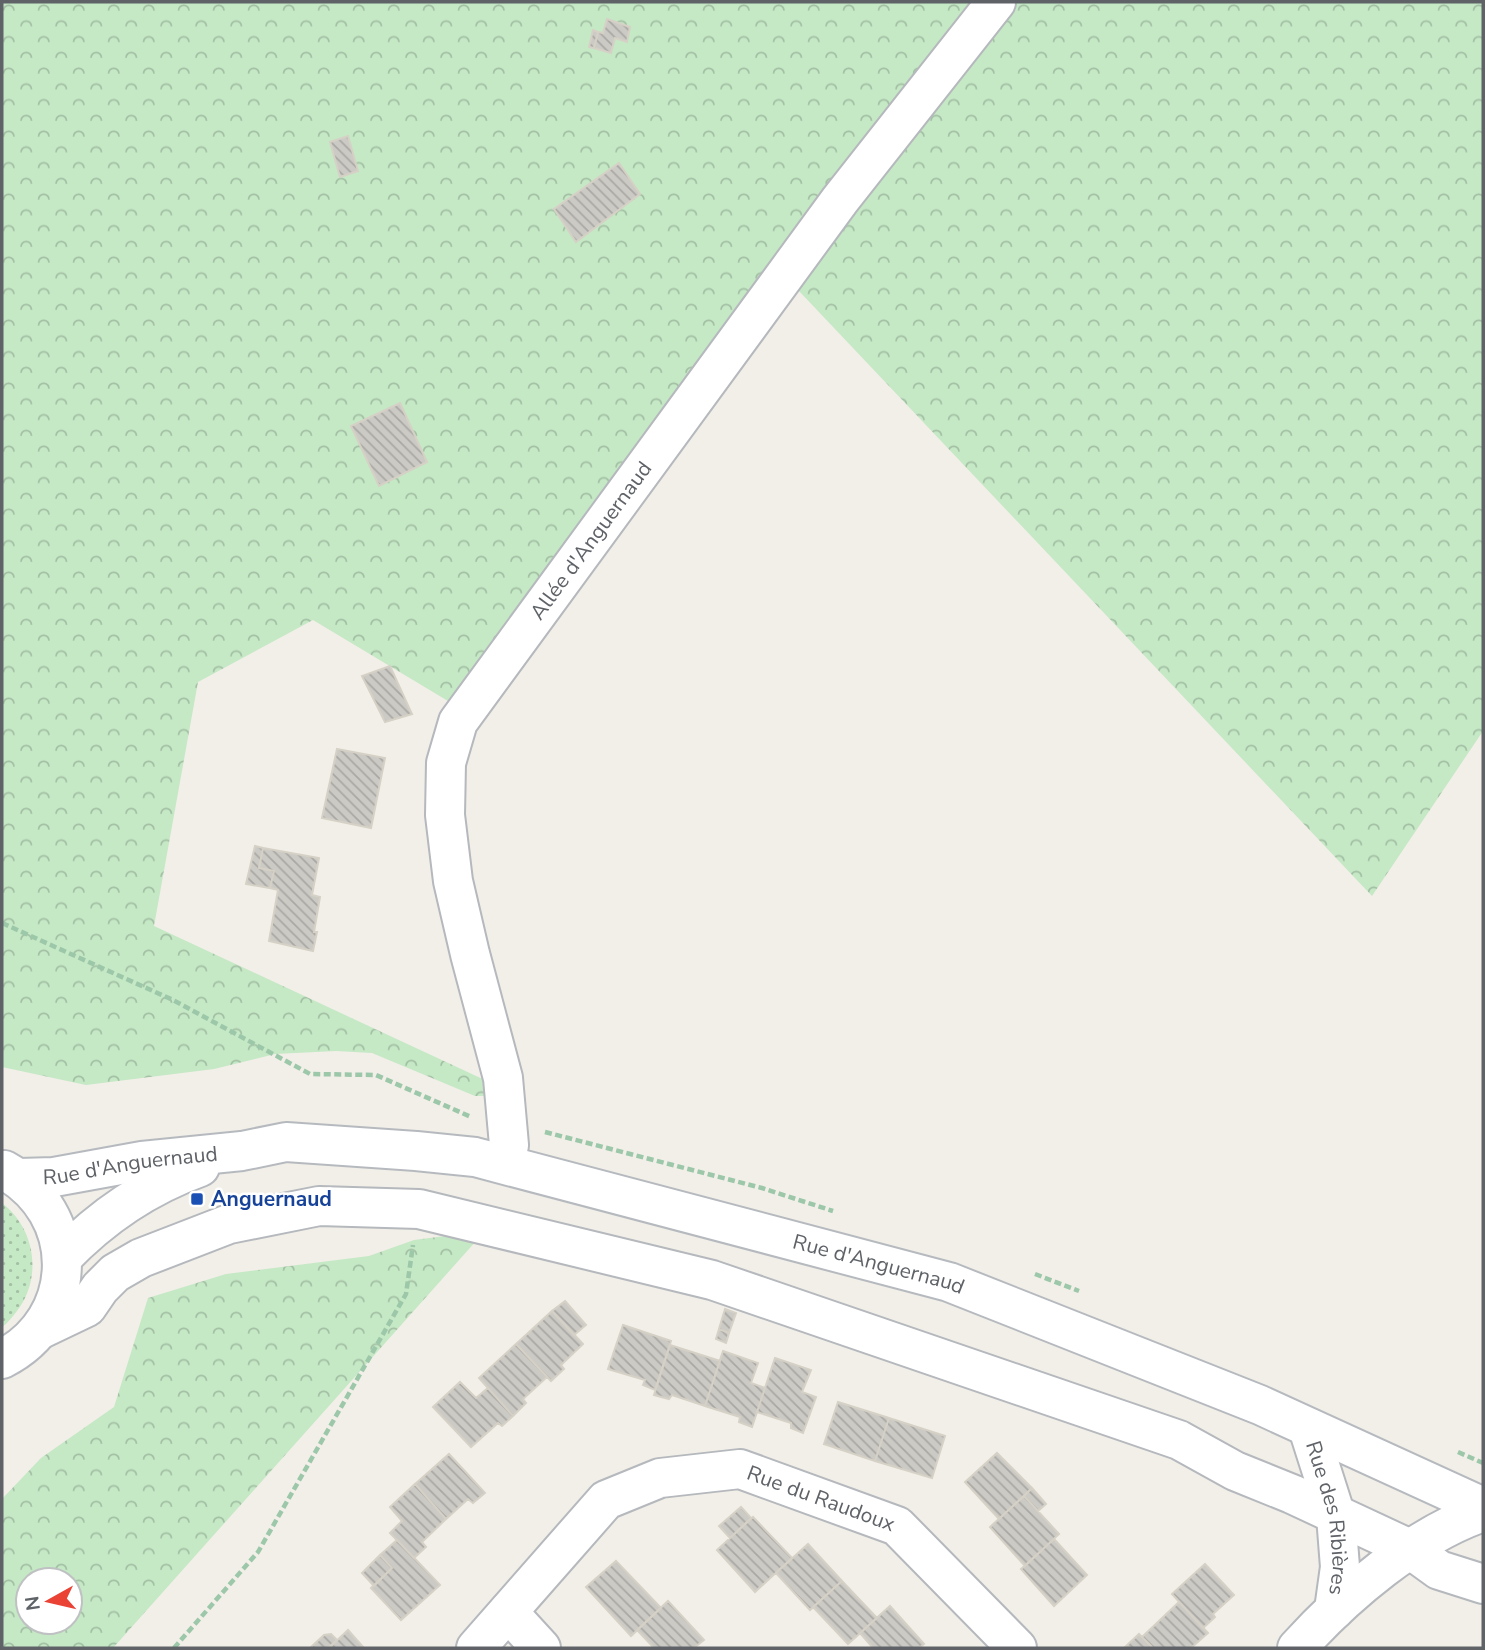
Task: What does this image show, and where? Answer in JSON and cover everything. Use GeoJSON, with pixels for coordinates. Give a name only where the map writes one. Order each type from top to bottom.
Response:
{"type":"FeatureCollection","features":[{"type":"Feature","properties":{"kind":"street","name":"Allée d'Anguernaud"},"geometry":{"type":"LineString","coordinates":[[505,1164],[509,1145],[503,1078],[453,881],[445,815],[446,763],[458,722],[840,200],[996,2]]}},
{"type":"Feature","properties":{"kind":"street","name":"Rue d'Anguernaud"},"geometry":{"type":"LineString","coordinates":[[62,1258],[109,1215],[144,1192],[187,1171],[242,1152],[286,1142],[475,1157],[949,1282],[1260,1405],[1483,1510]]}},
{"type":"Feature","properties":{"kind":"street","name":"Rue d'Anguernaud"},"geometry":{"type":"LineString","coordinates":[[10,1173],[54,1177],[142,1161],[242,1152]]}},
{"type":"Feature","properties":{"kind":"street"},"geometry":{"type":"LineString","coordinates":[[2,1359],[18,1351],[41,1329],[54,1307],[61,1283],[62,1258],[50,1213],[36,1194],[10,1173]]}},
{"type":"Feature","properties":{"kind":"street"},"geometry":{"type":"LineString","coordinates":[[41,1329],[87,1307],[115,1273],[141,1258],[229,1224],[319,1206],[419,1209],[712,1280],[1179,1440],[1235,1471],[1292,1494],[1410,1549],[1440,1570],[1483,1584]]}},
{"type":"Feature","properties":{"kind":"street","name":"Rue des Ribières"},"geometry":{"type":"LineString","coordinates":[[1308,1428],[1336,1516],[1340,1567],[1334,1610]]}},
{"type":"Feature","properties":{"kind":"street","name":"Rue du Raudoux"},"geometry":{"type":"LineString","coordinates":[[476,1648],[606,1500],[660,1478],[740,1469],[897,1526],[1017,1648]]}},
{"type":"Feature","properties":{"kind":"street","name":"Rue des Ribières"},"geometry":{"type":"LineString","coordinates":[[1297,1648],[1334,1610],[1410,1549],[1483,1510]]}},
{"type":"Feature","properties":{"kind":"street"},"geometry":{"type":"LineString","coordinates":[[508,1612],[541,1648]]}},
{"type":"Feature","properties":{"kind":"path"},"geometry":{"type":"LineString","coordinates":[[174,1648],[258,1552],[406,1294],[419,1209]]}},
{"type":"Feature","properties":{"kind":"green space"},"geometry":{"type":"Polygon","coordinates":[[[2,2],[1483,2],[1483,731],[1372,896],[781,272],[478,719],[313,620],[198,682],[154,926],[519,1096],[475,1096],[372,1053],[336,1051],[275,1054],[214,1069],[86,1085],[2,1067],[2,2]]]}},
{"type":"Feature","properties":{"kind":"green space"},"geometry":{"type":"Polygon","coordinates":[[[2,1203],[13,1213],[28,1239],[32,1268],[25,1298],[2,1327],[2,1203]]]}},
{"type":"Feature","properties":{"kind":"green space"},"geometry":{"type":"Polygon","coordinates":[[[485,1231],[113,1648],[2,1648],[2,1499],[41,1458],[114,1407],[148,1298],[226,1274],[369,1256],[414,1240],[485,1231]]]}},
{"type":"Feature","properties":{"kind":"building"},"geometry":{"type":"Polygon","coordinates":[[[607,19],[630,27],[627,42],[615,38],[611,53],[594,48],[598,32],[603,33],[607,19]]]}},
{"type":"Feature","properties":{"kind":"building"},"geometry":{"type":"Polygon","coordinates":[[[593,30],[598,32],[594,48],[589,47],[593,30]]]}},
{"type":"Feature","properties":{"kind":"building"},"geometry":{"type":"Polygon","coordinates":[[[348,136],[358,171],[340,177],[330,142],[348,136]]]}},
{"type":"Feature","properties":{"kind":"building"},"geometry":{"type":"Polygon","coordinates":[[[619,163],[640,194],[576,242],[554,209],[619,163]]]}},
{"type":"Feature","properties":{"kind":"building"},"geometry":{"type":"Polygon","coordinates":[[[400,403],[427,462],[379,486],[351,426],[400,403]]]}},
{"type":"Feature","properties":{"kind":"building"},"geometry":{"type":"Polygon","coordinates":[[[390,666],[412,714],[385,722],[362,676],[390,666]]]}},
{"type":"Feature","properties":{"kind":"building"},"geometry":{"type":"Polygon","coordinates":[[[337,749],[385,758],[371,828],[322,818],[337,749]]]}},
{"type":"Feature","properties":{"kind":"building"},"geometry":{"type":"Polygon","coordinates":[[[255,846],[263,848],[259,868],[274,871],[270,888],[246,884],[255,846]]]}},
{"type":"Feature","properties":{"kind":"building"},"geometry":{"type":"Polygon","coordinates":[[[263,848],[319,858],[312,895],[320,897],[313,951],[269,941],[278,890],[270,888],[274,871],[259,868],[263,848]]]}},
{"type":"Feature","properties":{"kind":"building"},"geometry":{"type":"Polygon","coordinates":[[[565,1301],[586,1325],[574,1335],[552,1311],[565,1301]]]}},
{"type":"Feature","properties":{"kind":"building"},"geometry":{"type":"Polygon","coordinates":[[[725,1309],[736,1313],[729,1333],[719,1329],[725,1309]]]}},
{"type":"Feature","properties":{"kind":"building"},"geometry":{"type":"Polygon","coordinates":[[[552,1311],[583,1344],[561,1365],[564,1369],[551,1381],[516,1344],[552,1311]]]}},
{"type":"Feature","properties":{"kind":"building"},"geometry":{"type":"Polygon","coordinates":[[[623,1325],[671,1341],[655,1390],[643,1385],[645,1380],[608,1369],[623,1325]]]}},
{"type":"Feature","properties":{"kind":"building"},"geometry":{"type":"Polygon","coordinates":[[[719,1329],[729,1333],[726,1343],[716,1339],[719,1329]]]}},
{"type":"Feature","properties":{"kind":"building"},"geometry":{"type":"Polygon","coordinates":[[[516,1344],[547,1377],[523,1399],[526,1403],[513,1416],[479,1378],[516,1344]]]}},
{"type":"Feature","properties":{"kind":"building"},"geometry":{"type":"Polygon","coordinates":[[[670,1345],[720,1361],[705,1406],[672,1395],[669,1399],[654,1395],[670,1345]]]}},
{"type":"Feature","properties":{"kind":"building"},"geometry":{"type":"Polygon","coordinates":[[[723,1351],[758,1363],[751,1383],[765,1388],[752,1427],[739,1422],[740,1417],[705,1406],[723,1351]]]}},
{"type":"Feature","properties":{"kind":"building"},"geometry":{"type":"Polygon","coordinates":[[[775,1358],[811,1370],[802,1392],[816,1397],[803,1433],[791,1428],[791,1423],[757,1412],[775,1358]]]}},
{"type":"Feature","properties":{"kind":"building"},"geometry":{"type":"Polygon","coordinates":[[[460,1382],[476,1398],[488,1388],[513,1416],[502,1426],[498,1423],[471,1447],[433,1407],[460,1382]]]}},
{"type":"Feature","properties":{"kind":"building"},"geometry":{"type":"Polygon","coordinates":[[[838,1402],[889,1418],[875,1461],[824,1444],[838,1402]]]}},
{"type":"Feature","properties":{"kind":"building"},"geometry":{"type":"Polygon","coordinates":[[[889,1418],[945,1436],[932,1478],[875,1461],[889,1418]]]}},
{"type":"Feature","properties":{"kind":"building"},"geometry":{"type":"Polygon","coordinates":[[[997,1453],[1032,1488],[999,1519],[965,1482],[997,1453]]]}},
{"type":"Feature","properties":{"kind":"building"},"geometry":{"type":"Polygon","coordinates":[[[449,1454],[485,1493],[473,1503],[468,1499],[446,1519],[415,1484],[449,1454]]]}},
{"type":"Feature","properties":{"kind":"building"},"geometry":{"type":"Polygon","coordinates":[[[415,1484],[446,1519],[422,1542],[426,1547],[414,1558],[390,1533],[402,1521],[390,1507],[415,1484]]]}},
{"type":"Feature","properties":{"kind":"building"},"geometry":{"type":"Polygon","coordinates":[[[1032,1488],[1046,1504],[1038,1511],[1024,1496],[1032,1488]]]}},
{"type":"Feature","properties":{"kind":"building"},"geometry":{"type":"Polygon","coordinates":[[[1024,1496],[1059,1534],[1025,1566],[990,1527],[1024,1496]]]}},
{"type":"Feature","properties":{"kind":"building"},"geometry":{"type":"Polygon","coordinates":[[[741,1507],[751,1518],[730,1538],[719,1526],[741,1507]]]}},
{"type":"Feature","properties":{"kind":"building"},"geometry":{"type":"Polygon","coordinates":[[[753,1517],[792,1558],[755,1592],[717,1550],[753,1517]]]}},
{"type":"Feature","properties":{"kind":"building"},"geometry":{"type":"Polygon","coordinates":[[[1054,1539],[1087,1575],[1054,1606],[1021,1569],[1054,1539]]]}},
{"type":"Feature","properties":{"kind":"building"},"geometry":{"type":"Polygon","coordinates":[[[397,1540],[440,1585],[401,1620],[371,1588],[392,1568],[380,1555],[397,1540]]]}},
{"type":"Feature","properties":{"kind":"building"},"geometry":{"type":"Polygon","coordinates":[[[808,1544],[842,1581],[810,1610],[776,1573],[808,1544]]]}},
{"type":"Feature","properties":{"kind":"building"},"geometry":{"type":"Polygon","coordinates":[[[380,1555],[392,1568],[374,1586],[362,1573],[380,1555]]]}},
{"type":"Feature","properties":{"kind":"building"},"geometry":{"type":"Polygon","coordinates":[[[616,1561],[661,1608],[631,1636],[586,1587],[616,1561]]]}},
{"type":"Feature","properties":{"kind":"building"},"geometry":{"type":"Polygon","coordinates":[[[1205,1564],[1234,1595],[1213,1614],[1215,1617],[1203,1628],[1172,1594],[1205,1564]]]}},
{"type":"Feature","properties":{"kind":"building"},"geometry":{"type":"Polygon","coordinates":[[[842,1581],[877,1618],[848,1644],[813,1607],[842,1581]]]}},
{"type":"Feature","properties":{"kind":"building"},"geometry":{"type":"Polygon","coordinates":[[[668,1601],[704,1640],[694,1648],[654,1648],[637,1630],[668,1601]]]}},
{"type":"Feature","properties":{"kind":"building"},"geometry":{"type":"Polygon","coordinates":[[[1179,1602],[1208,1633],[1191,1648],[1153,1648],[1142,1637],[1179,1602]]]}},
{"type":"Feature","properties":{"kind":"building"},"geometry":{"type":"Polygon","coordinates":[[[890,1606],[924,1644],[919,1648],[873,1648],[860,1633],[890,1606]]]}},
{"type":"Feature","properties":{"kind":"building"},"geometry":{"type":"Polygon","coordinates":[[[348,1630],[364,1648],[329,1648],[348,1630]]]}},
{"type":"Feature","properties":{"kind":"building"},"geometry":{"type":"Polygon","coordinates":[[[331,1634],[337,1640],[328,1648],[310,1648],[324,1635],[331,1634]]]}},
{"type":"Feature","properties":{"kind":"building"},"geometry":{"type":"Polygon","coordinates":[[[1139,1634],[1153,1648],[1124,1648],[1139,1634]]]}},
{"type":"Feature","properties":{"kind":"place","name":"Anguernaud"},"geometry":{"type":"Point","coordinates":[197,1199]}}]}
